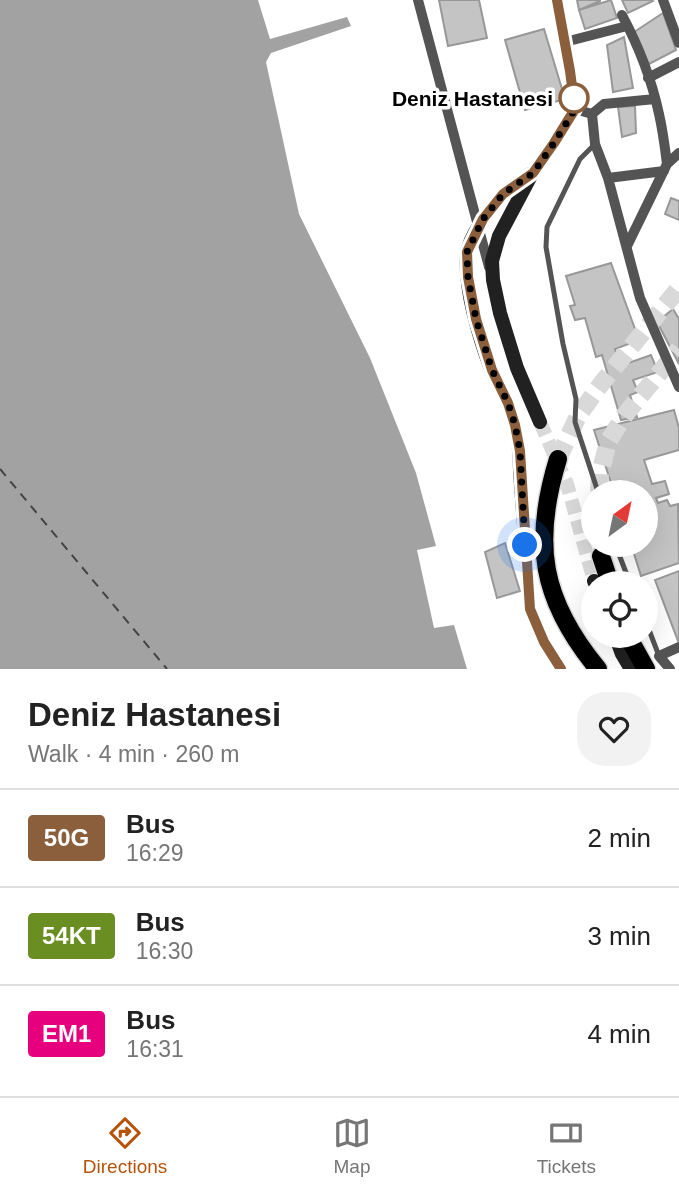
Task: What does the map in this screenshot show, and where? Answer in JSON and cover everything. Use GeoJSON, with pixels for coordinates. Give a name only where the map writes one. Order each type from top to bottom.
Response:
{"type":"FeatureCollection","features":[{"type":"Feature","properties":{"kind":"main road"},"geometry":{"type":"LineString","coordinates":[[558,459],[547,498],[544,522],[543,539],[549,584],[581,648],[598,669]]}},
{"type":"Feature","properties":{"kind":"main road"},"geometry":{"type":"LineString","coordinates":[[639,648],[653,663]]}},
{"type":"Feature","properties":{"kind":"street"},"geometry":{"type":"LineString","coordinates":[[418,0],[500,313],[517,368],[540,422]]}},
{"type":"Feature","properties":{"kind":"street"},"geometry":{"type":"LineString","coordinates":[[493,280],[492,261],[499,236],[533,173],[575,109],[557,0]]}},
{"type":"Feature","properties":{"kind":"street"},"geometry":{"type":"LineString","coordinates":[[663,0],[679,43]]}},
{"type":"Feature","properties":{"kind":"street"},"geometry":{"type":"LineString","coordinates":[[622,15],[659,112],[665,168]]}},
{"type":"Feature","properties":{"kind":"street"},"geometry":{"type":"LineString","coordinates":[[565,41],[627,26]]}},
{"type":"Feature","properties":{"kind":"street"},"geometry":{"type":"LineString","coordinates":[[648,78],[679,62]]}},
{"type":"Feature","properties":{"kind":"street"},"geometry":{"type":"LineString","coordinates":[[592,114],[604,104],[655,99]]}},
{"type":"Feature","properties":{"kind":"street"},"geometry":{"type":"LineString","coordinates":[[575,109],[592,114]]}},
{"type":"Feature","properties":{"kind":"street"},"geometry":{"type":"LineString","coordinates":[[592,114],[594,144],[608,178],[640,298],[679,387]]}},
{"type":"Feature","properties":{"kind":"street"},"geometry":{"type":"LineString","coordinates":[[627,246],[665,168],[679,153]]}},
{"type":"Feature","properties":{"kind":"street"},"geometry":{"type":"LineString","coordinates":[[608,178],[665,168]]}},
{"type":"Feature","properties":{"kind":"street"},"geometry":{"type":"LineString","coordinates":[[533,173],[503,194],[483,219],[467,252],[468,277],[492,370],[508,403],[520,451],[530,609],[544,642],[561,669]]}},
{"type":"Feature","properties":{"kind":"street"},"geometry":{"type":"LineString","coordinates":[[653,663],[679,647]]}},
{"type":"Feature","properties":{"kind":"street"},"geometry":{"type":"LineString","coordinates":[[620,648],[631,669]]}},
{"type":"Feature","properties":{"kind":"street"},"geometry":{"type":"LineString","coordinates":[[653,663],[670,669]]}},
{"type":"Feature","properties":{"kind":"lane"},"geometry":{"type":"LineString","coordinates":[[594,144],[580,159],[547,228],[546,247],[563,344],[576,399],[575,422],[594,480]]}},
{"type":"Feature","properties":{"kind":"shaded area"},"geometry":{"type":"Polygon","coordinates":[[[0,0],[258,0],[270,39],[347,17],[351,26],[271,53],[266,62],[299,214],[370,358],[416,473],[436,546],[417,550],[434,628],[454,625],[467,669],[0,669],[0,0]]]}},
{"type":"Feature","properties":{"kind":"building"},"geometry":{"type":"Polygon","coordinates":[[[439,0],[479,0],[487,38],[448,46],[439,0]]]}},
{"type":"Feature","properties":{"kind":"building"},"geometry":{"type":"Polygon","coordinates":[[[577,0],[600,0],[600,1],[579,10],[577,0]]]}},
{"type":"Feature","properties":{"kind":"building"},"geometry":{"type":"Polygon","coordinates":[[[611,0],[617,18],[585,29],[579,10],[611,0]]]}},
{"type":"Feature","properties":{"kind":"building"},"geometry":{"type":"Polygon","coordinates":[[[622,0],[652,0],[653,1],[628,13],[622,0]]]}},
{"type":"Feature","properties":{"kind":"building"},"geometry":{"type":"Polygon","coordinates":[[[663,13],[676,50],[645,66],[631,34],[663,13]]]}},
{"type":"Feature","properties":{"kind":"building"},"geometry":{"type":"Polygon","coordinates":[[[544,29],[565,99],[525,110],[505,40],[544,29]]]}},
{"type":"Feature","properties":{"kind":"building"},"geometry":{"type":"Polygon","coordinates":[[[624,37],[633,88],[613,92],[607,45],[624,37]]]}},
{"type":"Feature","properties":{"kind":"building"},"geometry":{"type":"Polygon","coordinates":[[[635,106],[636,133],[622,137],[618,107],[635,106]]]}},
{"type":"Feature","properties":{"kind":"building"},"geometry":{"type":"Polygon","coordinates":[[[671,198],[679,201],[679,220],[665,214],[671,198]]]}},
{"type":"Feature","properties":{"kind":"building"},"geometry":{"type":"Polygon","coordinates":[[[611,263],[639,340],[615,349],[620,366],[651,355],[658,372],[633,380],[638,392],[630,395],[637,417],[621,420],[602,355],[596,357],[585,318],[575,320],[570,306],[575,305],[566,276],[611,263]]]}},
{"type":"Feature","properties":{"kind":"building"},"geometry":{"type":"Polygon","coordinates":[[[673,309],[679,319],[679,364],[657,322],[673,309]]]}},
{"type":"Feature","properties":{"kind":"building"},"geometry":{"type":"Polygon","coordinates":[[[674,410],[679,428],[679,450],[644,460],[651,480],[610,480],[594,430],[674,410]]]}},
{"type":"Feature","properties":{"kind":"building"},"geometry":{"type":"Polygon","coordinates":[[[665,481],[669,494],[658,497],[658,483],[665,481]]]}},
{"type":"Feature","properties":{"kind":"building"},"geometry":{"type":"Polygon","coordinates":[[[667,500],[670,506],[678,504],[679,563],[656,571],[639,571],[635,557],[658,557],[658,503],[667,500]]]}},
{"type":"Feature","properties":{"kind":"building"},"geometry":{"type":"Polygon","coordinates":[[[505,543],[520,591],[497,598],[485,552],[505,543]]]}},
{"type":"Feature","properties":{"kind":"building"},"geometry":{"type":"Polygon","coordinates":[[[679,571],[678,641],[658,588],[658,579],[679,571]]]}},
{"type":"Feature","properties":{"kind":"ferry route"},"geometry":{"type":"LineString","coordinates":[[0,469],[167,669]]}},
{"type":"Feature","properties":{"kind":"tunnel"},"geometry":{"type":"LineString","coordinates":[[558,459],[578,416],[679,288]]}},
{"type":"Feature","properties":{"kind":"tunnel"},"geometry":{"type":"LineString","coordinates":[[600,480],[608,442],[624,416],[679,349]]}},
{"type":"Feature","properties":{"kind":"tunnel"},"geometry":{"type":"LineString","coordinates":[[540,422],[567,484],[591,571]]}},
{"type":"Feature","properties":{"kind":"bus line","name":"50G"},"geometry":{"type":"LineString","coordinates":[[557,0],[575,109],[533,173],[503,194],[483,219],[467,252],[468,277],[476,319],[492,370],[508,403],[520,451],[530,609],[544,642],[561,669]]}},
{"type":"Feature","properties":{"kind":"place","name":"Deniz Hastanesi"},"geometry":{"type":"Point","coordinates":[574,98]}},
{"type":"Feature","properties":{"kind":"route"},"geometry":{"type":"LineString","coordinates":[[525,545],[520,451],[515,425],[492,370],[476,319],[468,277],[467,252],[483,219],[503,194],[533,173],[554,143],[575,109],[573,90],[574,98]]}}]}
